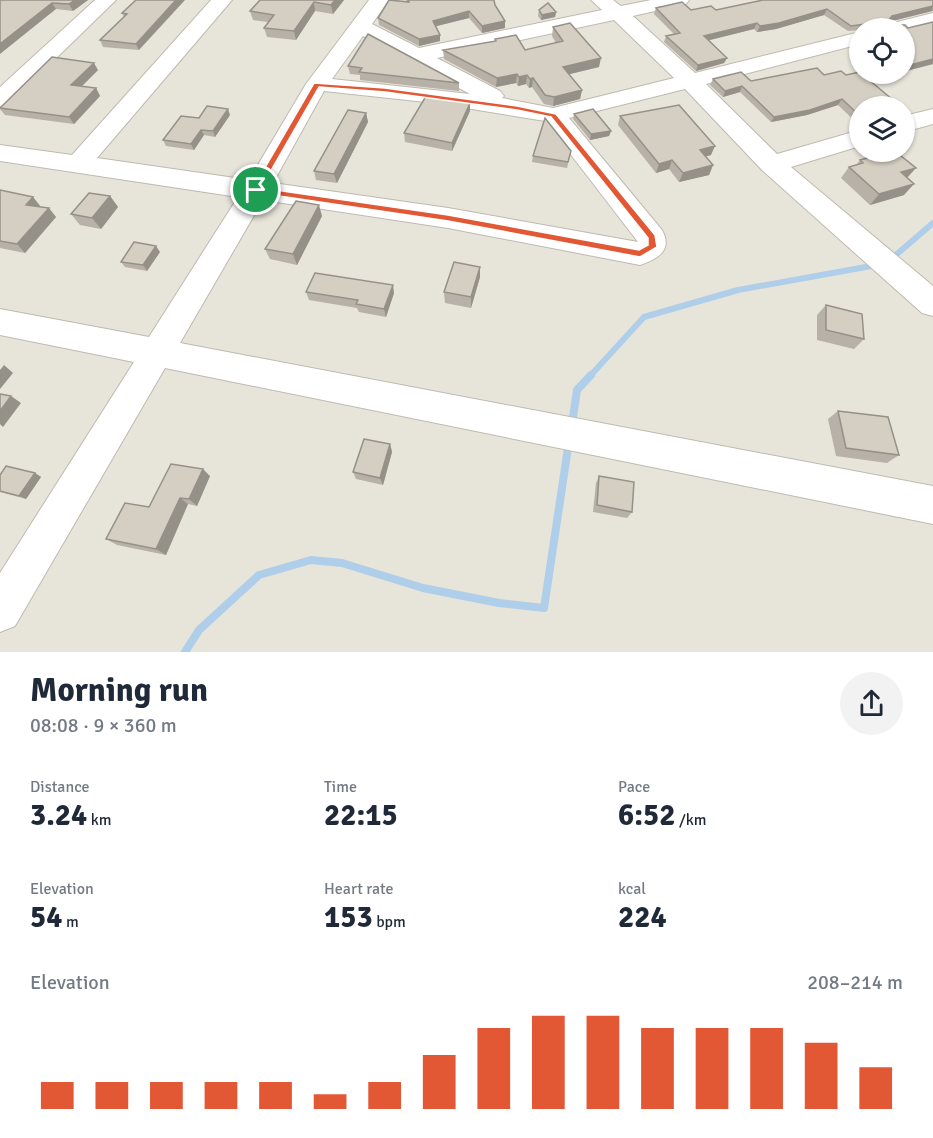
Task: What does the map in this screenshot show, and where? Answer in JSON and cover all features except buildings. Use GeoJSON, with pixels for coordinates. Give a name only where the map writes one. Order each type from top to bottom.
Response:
{"type":"FeatureCollection","features":[{"type":"Feature","properties":{"kind":"street"},"geometry":{"type":"LineString","coordinates":[[0,100],[106,0]]}},
{"type":"Feature","properties":{"kind":"street"},"geometry":{"type":"LineString","coordinates":[[78,164],[222,0]]}},
{"type":"Feature","properties":{"kind":"street"},"geometry":{"type":"LineString","coordinates":[[0,611],[256,190],[317,84],[380,0]]}},
{"type":"Feature","properties":{"kind":"street"},"geometry":{"type":"LineString","coordinates":[[414,56],[610,6],[680,0]]}},
{"type":"Feature","properties":{"kind":"street"},"geometry":{"type":"LineString","coordinates":[[610,6],[691,82],[771,164],[933,304]]}},
{"type":"Feature","properties":{"kind":"street"},"geometry":{"type":"LineString","coordinates":[[915,23],[933,19]]}},
{"type":"Feature","properties":{"kind":"street"},"geometry":{"type":"LineString","coordinates":[[361,26],[414,56],[517,108]]}},
{"type":"Feature","properties":{"kind":"street"},"geometry":{"type":"LineString","coordinates":[[317,84],[385,90],[553,115],[849,41]]}},
{"type":"Feature","properties":{"kind":"street"},"geometry":{"type":"LineString","coordinates":[[0,153],[448,218],[640,254],[652,247],[652,237],[553,115]]}},
{"type":"Feature","properties":{"kind":"street"},"geometry":{"type":"LineString","coordinates":[[915,121],[933,116]]}},
{"type":"Feature","properties":{"kind":"street"},"geometry":{"type":"LineString","coordinates":[[771,164],[849,141]]}},
{"type":"Feature","properties":{"kind":"street"},"geometry":{"type":"LineString","coordinates":[[0,322],[933,505]]}},
{"type":"Feature","properties":{"kind":"shaded area"},"geometry":{"type":"Polygon","coordinates":[[[0,0],[933,0],[933,652],[0,652],[0,0]]]}},
{"type":"Feature","properties":{"kind":"waterway"},"geometry":{"type":"LineString","coordinates":[[890,260],[933,223]]}},
{"type":"Feature","properties":{"kind":"waterway"},"geometry":{"type":"LineString","coordinates":[[590,376],[644,317],[738,290],[877,265]]}},
{"type":"Feature","properties":{"kind":"waterway"},"geometry":{"type":"LineString","coordinates":[[572,424],[577,390],[591,375]]}},
{"type":"Feature","properties":{"kind":"waterway"},"geometry":{"type":"LineString","coordinates":[[185,652],[199,630],[259,575],[311,560],[342,563],[423,588],[499,603],[544,608],[569,441]]}},
{"type":"Feature","properties":{"kind":"route"},"geometry":{"type":"LineString","coordinates":[[317,84],[385,90],[517,108],[553,115],[652,237],[652,247],[640,254],[448,218],[256,190],[317,84]]}}]}
